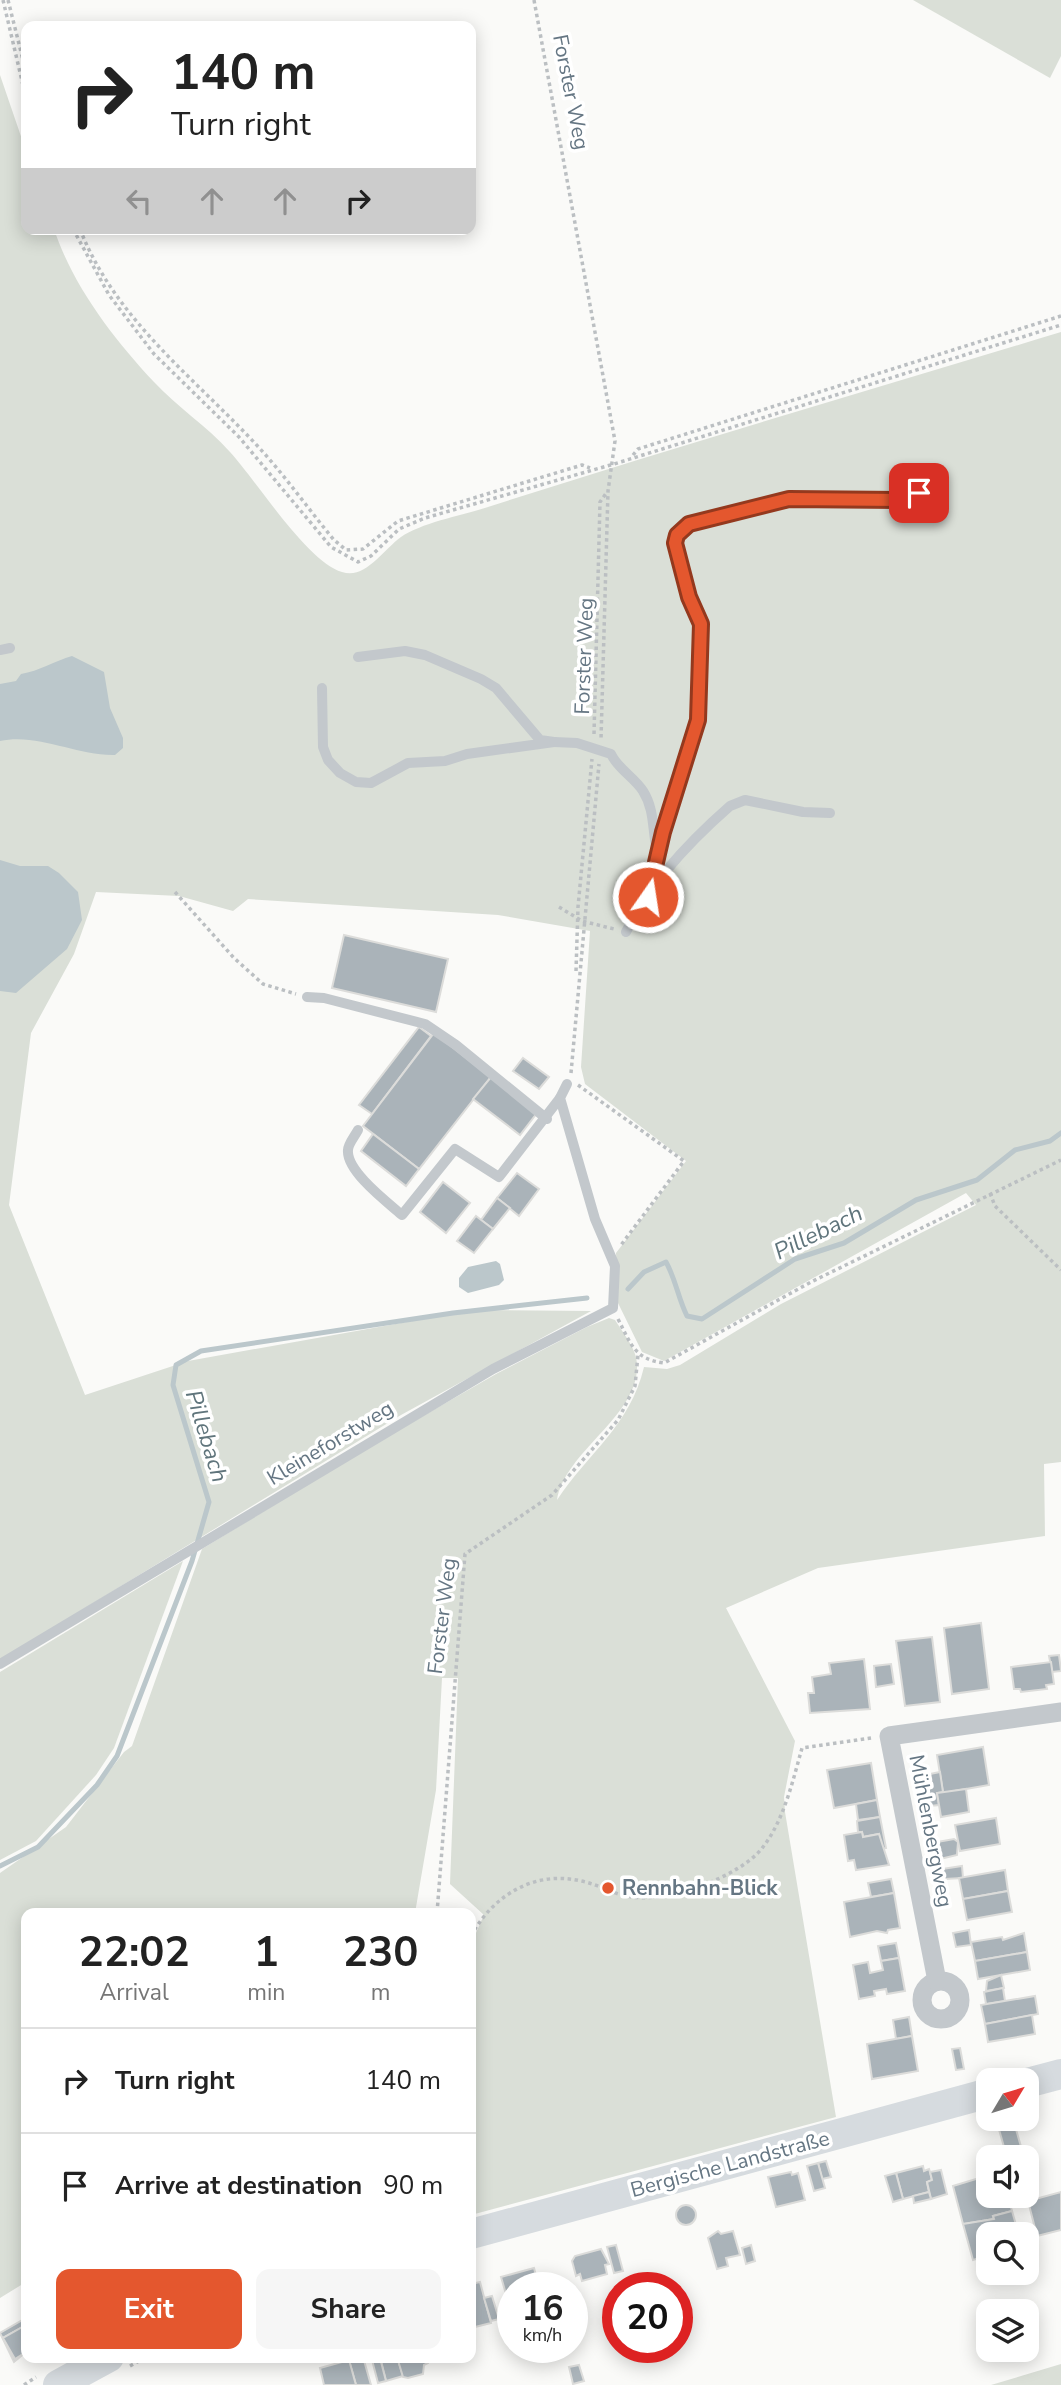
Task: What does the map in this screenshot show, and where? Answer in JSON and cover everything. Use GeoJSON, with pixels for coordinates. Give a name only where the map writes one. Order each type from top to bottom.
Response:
{"type":"FeatureCollection","features":[{"type":"Feature","properties":{"kind":"main road"},"geometry":{"type":"LineString","coordinates":[[1040,2079],[1061,2074]]}},
{"type":"Feature","properties":{"kind":"main road","name":"Bergische Landstraße"},"geometry":{"type":"LineString","coordinates":[[476,2233],[976,2097]]}},
{"type":"Feature","properties":{"kind":"main road"},"geometry":{"type":"LineString","coordinates":[[58,2385],[98,2363]]}},
{"type":"Feature","properties":{"kind":"street","name":"Mühlenbergweg"},"geometry":{"type":"LineString","coordinates":[[937,1981],[889,1736],[1061,1712]]}},
{"type":"Feature","properties":{"kind":"lane"},"geometry":{"type":"LineString","coordinates":[[648,897],[698,720],[701,624],[679,563],[675,543],[677,535],[689,524],[789,499],[900,500],[939,487]]}},
{"type":"Feature","properties":{"kind":"lane"},"geometry":{"type":"LineString","coordinates":[[358,657],[405,651],[464,671],[496,688],[540,740],[577,743],[611,754],[616,765],[643,791],[652,808],[658,855]]}},
{"type":"Feature","properties":{"kind":"lane"},"geometry":{"type":"LineString","coordinates":[[322,688],[323,747],[328,760],[340,773],[356,782],[371,783],[408,763],[445,761],[467,754],[554,742]]}},
{"type":"Feature","properties":{"kind":"lane"},"geometry":{"type":"LineString","coordinates":[[626,932],[636,911],[660,877],[730,806],[745,800],[803,812],[830,813]]}},
{"type":"Feature","properties":{"kind":"lane"},"geometry":{"type":"LineString","coordinates":[[307,997],[324,998],[425,1024],[485,1067],[547,1119]]}},
{"type":"Feature","properties":{"kind":"lane"},"geometry":{"type":"LineString","coordinates":[[358,1130],[348,1148],[349,1160],[357,1172],[402,1215],[456,1149],[499,1177],[547,1119],[569,1082]]}},
{"type":"Feature","properties":{"kind":"lane"},"geometry":{"type":"LineString","coordinates":[[560,1098],[595,1219],[615,1266],[613,1308]]}},
{"type":"Feature","properties":{"kind":"lane","name":"Kleineforstweg"},"geometry":{"type":"LineString","coordinates":[[0,1664],[492,1369],[613,1308]]}},
{"type":"Feature","properties":{"kind":"path"},"geometry":{"type":"LineString","coordinates":[[3,0],[21,77]]}},
{"type":"Feature","properties":{"kind":"path"},"geometry":{"type":"LineString","coordinates":[[8,0],[21,52]]}},
{"type":"Feature","properties":{"kind":"path","name":"Forster Weg"},"geometry":{"type":"LineString","coordinates":[[534,0],[615,440],[614,464],[608,491],[600,750],[569,1082]]}},
{"type":"Feature","properties":{"kind":"path"},"geometry":{"type":"LineString","coordinates":[[76,235],[109,295],[154,354],[239,437],[331,547],[351,561],[364,561],[399,529],[425,517],[590,468],[614,464],[1061,325]]}},
{"type":"Feature","properties":{"kind":"path"},"geometry":{"type":"LineString","coordinates":[[83,235],[99,267],[157,347],[264,453],[334,540],[346,550],[363,549],[398,521],[582,465],[590,468]]}},
{"type":"Feature","properties":{"kind":"path"},"geometry":{"type":"LineString","coordinates":[[632,457],[638,449],[1061,316]]}},
{"type":"Feature","properties":{"kind":"path"},"geometry":{"type":"LineString","coordinates":[[175,892],[233,958],[263,984],[307,997]]}},
{"type":"Feature","properties":{"kind":"path"},"geometry":{"type":"LineString","coordinates":[[559,907],[582,921],[626,932]]}},
{"type":"Feature","properties":{"kind":"path"},"geometry":{"type":"LineString","coordinates":[[569,1082],[684,1161],[612,1256]]}},
{"type":"Feature","properties":{"kind":"path"},"geometry":{"type":"LineString","coordinates":[[613,1308],[638,1354],[664,1363],[811,1282],[1061,1160]]}},
{"type":"Feature","properties":{"kind":"path"},"geometry":{"type":"LineString","coordinates":[[990,1193],[995,1206],[1061,1270]]}},
{"type":"Feature","properties":{"kind":"path","name":"Forster Weg"},"geometry":{"type":"LineString","coordinates":[[439,1908],[465,1554],[552,1496],[618,1420],[635,1386],[638,1354]]}},
{"type":"Feature","properties":{"kind":"path"},"geometry":{"type":"LineString","coordinates":[[476,1926],[509,1891],[530,1881],[578,1880],[627,1897],[672,1895],[721,1878],[763,1848],[788,1796],[802,1748],[877,1738]]}},
{"type":"Feature","properties":{"kind":"shaded area"},"geometry":{"type":"Polygon","coordinates":[[[913,0],[1061,0],[1061,56],[1050,78],[913,0]]]}},
{"type":"Feature","properties":{"kind":"shaded area"},"geometry":{"type":"Polygon","coordinates":[[[0,75],[21,136],[21,235],[56,235],[83,291],[124,348],[163,391],[230,452],[313,553],[342,572],[358,572],[366,568],[401,537],[431,523],[1061,332],[1061,1462],[1044,1464],[1045,1536],[818,1568],[726,1608],[795,1741],[784,1797],[785,1812],[836,2117],[476,2214],[476,1933],[484,1915],[450,1884],[458,1678],[442,1678],[436,1790],[416,1908],[21,1908],[21,2285],[0,2298],[0,1873],[66,1827],[124,1752],[132,1746],[202,1549],[357,1454],[496,1374],[609,1318],[615,1320],[632,1348],[636,1357],[636,1377],[618,1413],[574,1464],[563,1481],[557,1500],[618,1423],[638,1388],[644,1367],[667,1369],[680,1365],[781,1304],[976,1205],[966,1193],[664,1361],[642,1352],[618,1303],[616,1253],[686,1161],[585,1084],[581,1067],[590,931],[498,915],[248,899],[233,911],[179,896],[96,892],[74,954],[31,1033],[9,1205],[85,1395],[188,1361],[474,1310],[591,1311],[401,1415],[0,1660],[0,75]]]}},
{"type":"Feature","properties":{"kind":"shaded area"},"geometry":{"type":"Polygon","coordinates":[[[72,656],[104,672],[110,708],[123,738],[123,748],[115,755],[29,740],[0,741],[0,684],[16,681],[21,674],[72,656]]]}},
{"type":"Feature","properties":{"kind":"shaded area"},"geometry":{"type":"Polygon","coordinates":[[[0,860],[20,866],[48,866],[59,873],[78,892],[82,920],[67,949],[16,993],[0,991],[0,860]]]}},
{"type":"Feature","properties":{"kind":"shaded area"},"geometry":{"type":"Polygon","coordinates":[[[496,1261],[500,1264],[504,1280],[499,1285],[468,1293],[459,1287],[459,1278],[468,1267],[496,1261]]]}},
{"type":"Feature","properties":{"kind":"shaded area"},"geometry":{"type":"Polygon","coordinates":[[[183,1561],[114,1748],[96,1775],[36,1841],[0,1860],[0,1672],[183,1561]]]}},
{"type":"Feature","properties":{"kind":"shaded area"},"geometry":{"type":"Polygon","coordinates":[[[1061,2364],[1061,2385],[991,2385],[1061,2364]]]}},
{"type":"Feature","properties":{"kind":"building"},"geometry":{"type":"Polygon","coordinates":[[[344,935],[448,959],[436,1012],[332,988],[344,935]]]}},
{"type":"Feature","properties":{"kind":"building"},"geometry":{"type":"Polygon","coordinates":[[[419,1027],[431,1036],[372,1114],[359,1105],[419,1027]]]}},
{"type":"Feature","properties":{"kind":"building"},"geometry":{"type":"Polygon","coordinates":[[[434,1033],[491,1077],[419,1169],[363,1126],[434,1033]]]}},
{"type":"Feature","properties":{"kind":"building"},"geometry":{"type":"Polygon","coordinates":[[[523,1058],[549,1077],[539,1089],[513,1071],[523,1058]]]}},
{"type":"Feature","properties":{"kind":"building"},"geometry":{"type":"Polygon","coordinates":[[[491,1077],[537,1113],[520,1135],[473,1099],[491,1077]]]}},
{"type":"Feature","properties":{"kind":"building"},"geometry":{"type":"Polygon","coordinates":[[[373,1134],[419,1169],[406,1186],[361,1151],[373,1134]]]}},
{"type":"Feature","properties":{"kind":"building"},"geometry":{"type":"Polygon","coordinates":[[[517,1173],[539,1189],[519,1216],[497,1198],[517,1173]]]}},
{"type":"Feature","properties":{"kind":"building"},"geometry":{"type":"Polygon","coordinates":[[[443,1182],[470,1203],[446,1233],[420,1212],[443,1182]]]}},
{"type":"Feature","properties":{"kind":"building"},"geometry":{"type":"Polygon","coordinates":[[[497,1198],[510,1208],[493,1229],[481,1220],[497,1198]]]}},
{"type":"Feature","properties":{"kind":"building"},"geometry":{"type":"Polygon","coordinates":[[[476,1216],[493,1229],[474,1253],[457,1241],[476,1216]]]}},
{"type":"Feature","properties":{"kind":"building"},"geometry":{"type":"Polygon","coordinates":[[[981,1623],[989,1689],[952,1694],[944,1628],[981,1623]]]}},
{"type":"Feature","properties":{"kind":"building"},"geometry":{"type":"Polygon","coordinates":[[[932,1637],[940,1702],[905,1706],[896,1641],[932,1637]]]}},
{"type":"Feature","properties":{"kind":"building"},"geometry":{"type":"Polygon","coordinates":[[[1059,1655],[1061,1671],[1052,1672],[1049,1656],[1059,1655]]]}},
{"type":"Feature","properties":{"kind":"building"},"geometry":{"type":"Polygon","coordinates":[[[864,1659],[870,1709],[810,1713],[808,1693],[814,1693],[812,1677],[831,1674],[829,1663],[864,1659]]]}},
{"type":"Feature","properties":{"kind":"building"},"geometry":{"type":"Polygon","coordinates":[[[1051,1662],[1054,1684],[1046,1685],[1047,1689],[1021,1692],[1020,1689],[1014,1689],[1011,1667],[1051,1662]]]}},
{"type":"Feature","properties":{"kind":"building"},"geometry":{"type":"Polygon","coordinates":[[[891,1664],[894,1684],[876,1687],[874,1666],[891,1664]]]}},
{"type":"Feature","properties":{"kind":"building"},"geometry":{"type":"Polygon","coordinates":[[[983,1747],[989,1785],[943,1793],[937,1755],[983,1747]]]}},
{"type":"Feature","properties":{"kind":"building"},"geometry":{"type":"Polygon","coordinates":[[[871,1763],[877,1800],[834,1808],[827,1770],[871,1763]]]}},
{"type":"Feature","properties":{"kind":"building"},"geometry":{"type":"Polygon","coordinates":[[[940,1772],[943,1792],[937,1793],[939,1805],[930,1806],[925,1775],[940,1772]]]}},
{"type":"Feature","properties":{"kind":"building"},"geometry":{"type":"Polygon","coordinates":[[[966,1789],[969,1812],[941,1817],[937,1793],[966,1789]]]}},
{"type":"Feature","properties":{"kind":"building"},"geometry":{"type":"Polygon","coordinates":[[[877,1800],[880,1817],[858,1820],[856,1804],[877,1800]]]}},
{"type":"Feature","properties":{"kind":"building"},"geometry":{"type":"Polygon","coordinates":[[[880,1817],[886,1848],[882,1849],[879,1834],[863,1837],[862,1832],[858,1832],[857,1821],[880,1817]]]}},
{"type":"Feature","properties":{"kind":"building"},"geometry":{"type":"Polygon","coordinates":[[[996,1818],[1000,1844],[960,1851],[955,1825],[996,1818]]]}},
{"type":"Feature","properties":{"kind":"building"},"geometry":{"type":"Polygon","coordinates":[[[862,1832],[863,1837],[879,1834],[889,1865],[856,1870],[854,1860],[848,1861],[844,1835],[862,1832]]]}},
{"type":"Feature","properties":{"kind":"building"},"geometry":{"type":"Polygon","coordinates":[[[954,1839],[958,1842],[957,1855],[940,1859],[937,1842],[954,1839]]]}},
{"type":"Feature","properties":{"kind":"building"},"geometry":{"type":"Polygon","coordinates":[[[962,1866],[963,1878],[944,1879],[942,1869],[962,1866]]]}},
{"type":"Feature","properties":{"kind":"building"},"geometry":{"type":"Polygon","coordinates":[[[1005,1870],[1008,1891],[963,1899],[959,1878],[1005,1870]]]}},
{"type":"Feature","properties":{"kind":"building"},"geometry":{"type":"Polygon","coordinates":[[[891,1879],[894,1893],[871,1897],[868,1883],[891,1879]]]}},
{"type":"Feature","properties":{"kind":"building"},"geometry":{"type":"Polygon","coordinates":[[[1008,1891],[1012,1912],[967,1920],[963,1899],[1008,1891]]]}},
{"type":"Feature","properties":{"kind":"building"},"geometry":{"type":"Polygon","coordinates":[[[894,1893],[900,1928],[888,1930],[887,1933],[877,1931],[850,1937],[844,1902],[894,1893]]]}},
{"type":"Feature","properties":{"kind":"building"},"geometry":{"type":"Polygon","coordinates":[[[969,1930],[971,1945],[956,1947],[953,1933],[969,1930]]]}},
{"type":"Feature","properties":{"kind":"building"},"geometry":{"type":"Polygon","coordinates":[[[1024,1933],[1027,1952],[975,1961],[971,1942],[1002,1937],[1003,1940],[1024,1933]]]}},
{"type":"Feature","properties":{"kind":"building"},"geometry":{"type":"Polygon","coordinates":[[[896,1943],[899,1958],[881,1961],[878,1946],[896,1943]]]}},
{"type":"Feature","properties":{"kind":"building"},"geometry":{"type":"Polygon","coordinates":[[[1027,1952],[1030,1970],[978,1979],[975,1961],[1027,1952]]]}},
{"type":"Feature","properties":{"kind":"building"},"geometry":{"type":"Polygon","coordinates":[[[899,1958],[905,1991],[887,1994],[886,1989],[874,1991],[875,1996],[859,1999],[853,1965],[868,1962],[870,1973],[883,1970],[881,1961],[899,1958]]]}},
{"type":"Feature","properties":{"kind":"building"},"geometry":{"type":"Polygon","coordinates":[[[1001,1975],[1004,1988],[986,1991],[987,1981],[1001,1975]]]}},
{"type":"Feature","properties":{"kind":"building"},"geometry":{"type":"Polygon","coordinates":[[[1003,1988],[1005,2001],[986,2004],[984,1992],[1003,1988]]]}},
{"type":"Feature","properties":{"kind":"building"},"geometry":{"type":"Polygon","coordinates":[[[1035,1996],[1038,2014],[985,2024],[981,2005],[1035,1996]]]}},
{"type":"Feature","properties":{"kind":"building"},"geometry":{"type":"Polygon","coordinates":[[[1032,2015],[1035,2034],[988,2042],[985,2024],[1032,2015]]]}},
{"type":"Feature","properties":{"kind":"building"},"geometry":{"type":"Polygon","coordinates":[[[909,2017],[912,2036],[896,2039],[893,2020],[909,2017]]]}},
{"type":"Feature","properties":{"kind":"building"},"geometry":{"type":"Polygon","coordinates":[[[912,2036],[918,2071],[872,2079],[867,2044],[912,2036]]]}},
{"type":"Feature","properties":{"kind":"building"},"geometry":{"type":"Polygon","coordinates":[[[960,2048],[964,2069],[956,2070],[952,2049],[960,2048]]]}},
{"type":"Feature","properties":{"kind":"building"},"geometry":{"type":"Polygon","coordinates":[[[1000,2132],[1017,2132],[1021,2145],[1003,2145],[1000,2132]]]}},
{"type":"Feature","properties":{"kind":"building"},"geometry":{"type":"Polygon","coordinates":[[[826,2161],[831,2177],[822,2179],[818,2163],[826,2161]]]}},
{"type":"Feature","properties":{"kind":"building"},"geometry":{"type":"Polygon","coordinates":[[[818,2163],[825,2188],[814,2191],[807,2166],[818,2163]]]}},
{"type":"Feature","properties":{"kind":"building"},"geometry":{"type":"Polygon","coordinates":[[[923,2166],[924,2171],[929,2169],[932,2180],[927,2182],[929,2192],[903,2199],[896,2173],[923,2166]]]}},
{"type":"Feature","properties":{"kind":"building"},"geometry":{"type":"Polygon","coordinates":[[[941,2170],[947,2194],[931,2199],[927,2182],[932,2180],[930,2172],[941,2170]]]}},
{"type":"Feature","properties":{"kind":"building"},"geometry":{"type":"Polygon","coordinates":[[[791,2172],[792,2175],[798,2173],[805,2200],[776,2207],[768,2177],[791,2172]]]}},
{"type":"Feature","properties":{"kind":"building"},"geometry":{"type":"Polygon","coordinates":[[[896,2173],[903,2199],[893,2202],[885,2176],[896,2173]]]}},
{"type":"Feature","properties":{"kind":"building"},"geometry":{"type":"Polygon","coordinates":[[[976,2179],[976,2208],[1011,2208],[1012,2211],[993,2216],[994,2219],[963,2224],[953,2186],[976,2179]]]}},
{"type":"Feature","properties":{"kind":"building"},"geometry":{"type":"Polygon","coordinates":[[[929,2192],[931,2199],[914,2203],[913,2196],[929,2192]]]}},
{"type":"Feature","properties":{"kind":"building"},"geometry":{"type":"Polygon","coordinates":[[[1061,2192],[1061,2230],[1039,2236],[1039,2222],[1033,2222],[1030,2208],[1039,2208],[1039,2198],[1061,2192]]]}},
{"type":"Feature","properties":{"kind":"building"},"geometry":{"type":"Polygon","coordinates":[[[686,2205],[693,2208],[696,2215],[693,2222],[686,2225],[679,2222],[676,2215],[679,2208],[686,2205]]]}},
{"type":"Feature","properties":{"kind":"building"},"geometry":{"type":"Polygon","coordinates":[[[1012,2211],[1015,2222],[976,2222],[976,2259],[973,2260],[963,2224],[994,2219],[993,2216],[1012,2211]]]}},
{"type":"Feature","properties":{"kind":"building"},"geometry":{"type":"Polygon","coordinates":[[[718,2231],[721,2234],[733,2231],[740,2255],[726,2258],[728,2266],[717,2269],[708,2238],[718,2231]]]}},
{"type":"Feature","properties":{"kind":"building"},"geometry":{"type":"Polygon","coordinates":[[[616,2245],[623,2271],[614,2272],[607,2247],[616,2245]]]}},
{"type":"Feature","properties":{"kind":"building"},"geometry":{"type":"Polygon","coordinates":[[[751,2245],[755,2261],[746,2264],[742,2248],[751,2245]]]}},
{"type":"Feature","properties":{"kind":"building"},"geometry":{"type":"Polygon","coordinates":[[[601,2249],[609,2264],[605,2265],[607,2272],[588,2279],[588,2272],[575,2272],[572,2261],[575,2256],[601,2249]]]}},
{"type":"Feature","properties":{"kind":"building"},"geometry":{"type":"Polygon","coordinates":[[[534,2268],[535,2272],[519,2272],[534,2268]]]}},
{"type":"Feature","properties":{"kind":"building"},"geometry":{"type":"Polygon","coordinates":[[[480,2282],[491,2323],[476,2327],[476,2283],[480,2282]]]}},
{"type":"Feature","properties":{"kind":"building"},"geometry":{"type":"Polygon","coordinates":[[[492,2296],[497,2320],[491,2321],[484,2298],[492,2296]]]}},
{"type":"Feature","properties":{"kind":"building"},"geometry":{"type":"Polygon","coordinates":[[[21,2321],[21,2328],[3,2338],[15,2359],[21,2355],[14,2362],[0,2333],[21,2321]]]}},
{"type":"Feature","properties":{"kind":"building"},"geometry":{"type":"Polygon","coordinates":[[[21,2328],[21,2355],[15,2359],[3,2338],[21,2328]]]}},
{"type":"Feature","properties":{"kind":"building"},"geometry":{"type":"Polygon","coordinates":[[[350,2363],[365,2363],[371,2385],[356,2385],[350,2363]]]}},
{"type":"Feature","properties":{"kind":"building"},"geometry":{"type":"Polygon","coordinates":[[[350,2363],[356,2385],[324,2385],[320,2368],[350,2363]]]}},
{"type":"Feature","properties":{"kind":"building"},"geometry":{"type":"Polygon","coordinates":[[[373,2363],[381,2363],[386,2381],[378,2383],[373,2363]]]}},
{"type":"Feature","properties":{"kind":"building"},"geometry":{"type":"Polygon","coordinates":[[[382,2363],[399,2363],[403,2376],[386,2381],[382,2363]]]}},
{"type":"Feature","properties":{"kind":"building"},"geometry":{"type":"Polygon","coordinates":[[[399,2363],[428,2363],[424,2365],[423,2374],[403,2377],[399,2363]]]}},
{"type":"Feature","properties":{"kind":"building"},"geometry":{"type":"Polygon","coordinates":[[[579,2365],[584,2381],[573,2384],[569,2367],[579,2365]]]}},
{"type":"Feature","properties":{"kind":"waterway","name":"Pillebach"},"geometry":{"type":"LineString","coordinates":[[628,1289],[644,1272],[666,1262],[687,1316],[702,1319],[795,1259],[844,1243],[916,1200],[977,1180],[1015,1150],[1050,1141],[1061,1133]]}},
{"type":"Feature","properties":{"kind":"waterway","name":"Pillebach"},"geometry":{"type":"LineString","coordinates":[[0,1866],[38,1847],[97,1785],[117,1756],[192,1561],[209,1502],[173,1385],[176,1365],[201,1351],[453,1313],[587,1298]]}},
{"type":"Feature","properties":{"kind":"place","name":"Rennbahn-Blick"},"geometry":{"type":"Point","coordinates":[608,1888]}},
{"type":"Feature","properties":{"kind":"route"},"geometry":{"type":"LineString","coordinates":[[648,897],[663,832],[698,720],[701,624],[689,597],[679,563],[675,543],[677,535],[689,524],[789,499],[900,500],[919,493]]}}]}
